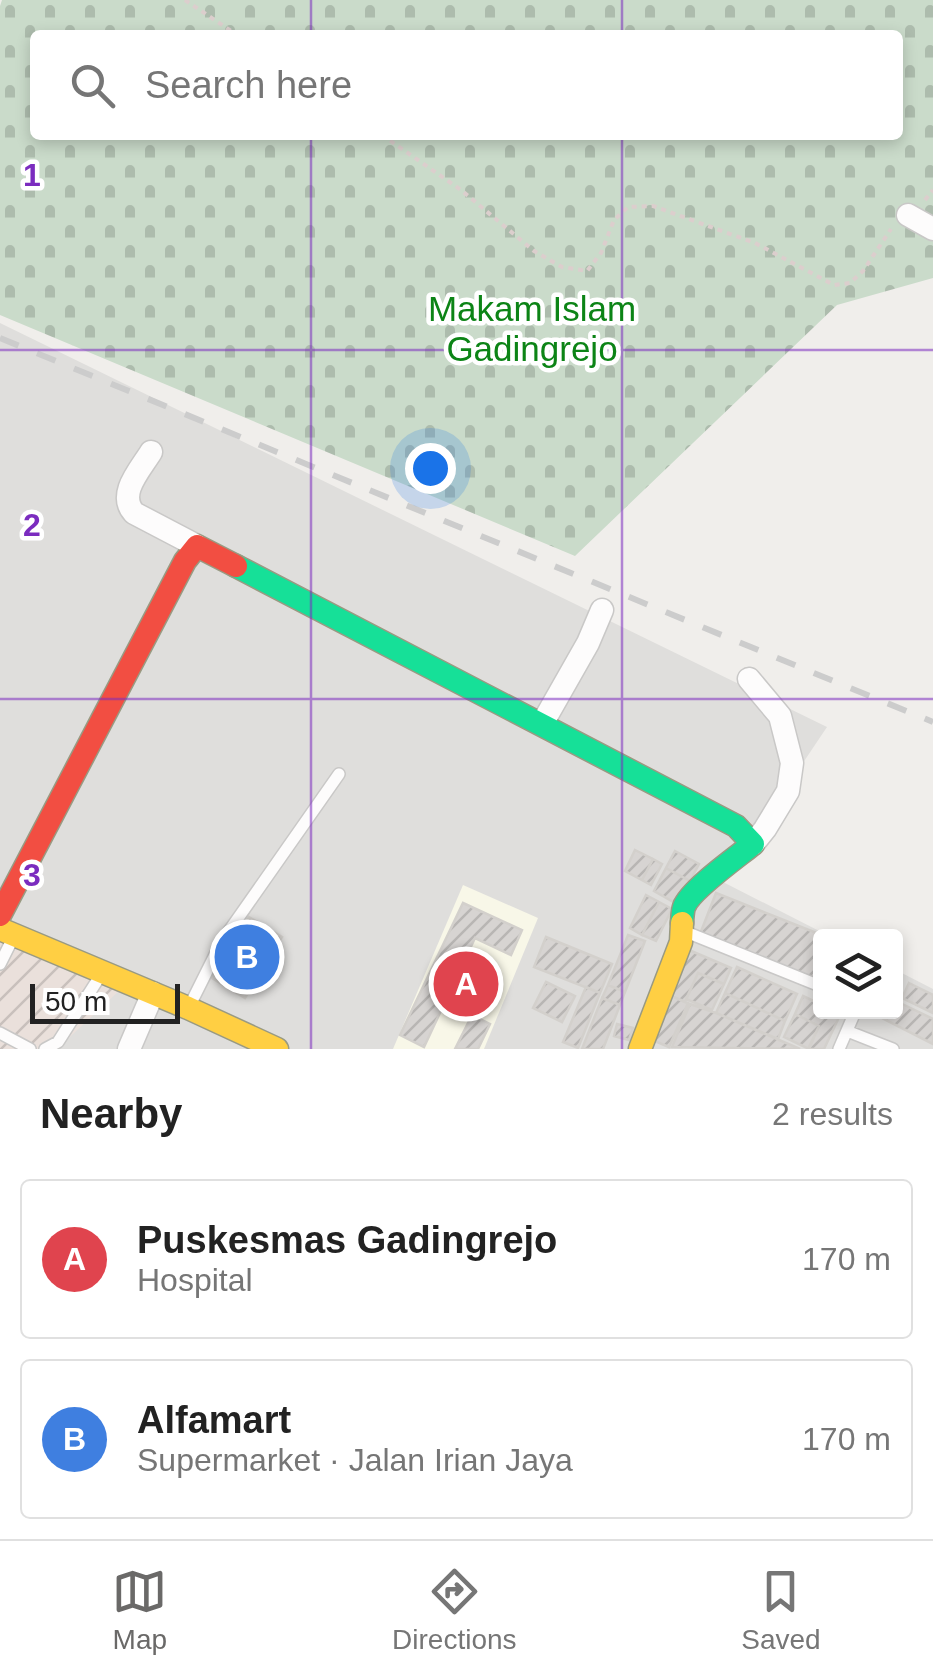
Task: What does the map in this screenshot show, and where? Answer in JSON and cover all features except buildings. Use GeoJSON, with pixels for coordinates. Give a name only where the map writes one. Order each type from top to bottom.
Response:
{"type":"FeatureCollection","features":[{"type":"Feature","properties":{"kind":"street"},"geometry":{"type":"LineString","coordinates":[[908,214],[933,229]]}},
{"type":"Feature","properties":{"kind":"street"},"geometry":{"type":"LineString","coordinates":[[151,452],[128,491],[128,506],[134,514],[726,819],[753,844]]}},
{"type":"Feature","properties":{"kind":"street"},"geometry":{"type":"LineString","coordinates":[[0,915],[185,562],[197,546]]}},
{"type":"Feature","properties":{"kind":"street"},"geometry":{"type":"LineString","coordinates":[[542,724],[602,610]]}},
{"type":"Feature","properties":{"kind":"street"},"geometry":{"type":"LineString","coordinates":[[640,1049],[681,942],[687,901],[753,844],[788,791],[792,764],[780,716],[749,679]]}},
{"type":"Feature","properties":{"kind":"street"},"geometry":{"type":"LineString","coordinates":[[7,932],[273,1048]]}},
{"type":"Feature","properties":{"kind":"street"},"geometry":{"type":"LineString","coordinates":[[129,1049],[153,993]]}},
{"type":"Feature","properties":{"kind":"lane"},"geometry":{"type":"LineString","coordinates":[[188,1008],[222,942],[339,774]]}},
{"type":"Feature","properties":{"kind":"lane"},"geometry":{"type":"LineString","coordinates":[[682,930],[813,983]]}},
{"type":"Feature","properties":{"kind":"lane"},"geometry":{"type":"LineString","coordinates":[[0,964],[7,932]]}},
{"type":"Feature","properties":{"kind":"lane"},"geometry":{"type":"LineString","coordinates":[[45,1049],[58,1042],[102,973]]}},
{"type":"Feature","properties":{"kind":"lane"},"geometry":{"type":"LineString","coordinates":[[839,1049],[852,1019]]}},
{"type":"Feature","properties":{"kind":"lane"},"geometry":{"type":"LineString","coordinates":[[847,1031],[892,1049]]}},
{"type":"Feature","properties":{"kind":"lane"},"geometry":{"type":"LineString","coordinates":[[0,1034],[30,1049]]}},
{"type":"Feature","properties":{"kind":"path"},"geometry":{"type":"LineString","coordinates":[[185,0],[229,30]]}},
{"type":"Feature","properties":{"kind":"path"},"geometry":{"type":"LineString","coordinates":[[389,140],[462,190],[534,251],[562,267],[587,271],[602,253],[614,220],[628,207],[653,206],[755,243],[834,286],[850,284],[863,271],[887,232],[933,190]]}},
{"type":"Feature","properties":{"kind":"shaded area"},"geometry":{"type":"Polygon","coordinates":[[[0,323],[827,727],[723,882],[815,929],[813,1019],[903,1019],[903,974],[933,989],[933,1049],[0,1049],[0,323]]]}},
{"type":"Feature","properties":{"kind":"shaded area"},"geometry":{"type":"Polygon","coordinates":[[[463,885],[538,918],[484,1049],[393,1049],[463,885]]]}},
{"type":"Feature","properties":{"kind":"shaded area"},"geometry":{"type":"Polygon","coordinates":[[[0,941],[121,989],[57,1049],[0,1049],[0,941]]]}},
{"type":"Feature","properties":{"kind":"green space","name":"Makam Islam Gadingrejo"},"geometry":{"type":"Polygon","coordinates":[[[2,0],[933,0],[933,278],[837,305],[575,556],[0,315],[2,0]]]}},
{"type":"Feature","properties":{"kind":"railway"},"geometry":{"type":"LineString","coordinates":[[0,338],[933,722]]}},
{"type":"Feature","properties":{"kind":"traffic: fast"},"geometry":{"type":"LineString","coordinates":[[236,566],[736,826],[753,844],[695,892],[684,907],[682,923]]}},
{"type":"Feature","properties":{"kind":"traffic: slow"},"geometry":{"type":"LineString","coordinates":[[640,1049],[681,942],[682,923]]}},
{"type":"Feature","properties":{"kind":"traffic: slow"},"geometry":{"type":"LineString","coordinates":[[0,929],[277,1049]]}},
{"type":"Feature","properties":{"kind":"traffic: jam"},"geometry":{"type":"LineString","coordinates":[[0,915],[185,561],[197,546],[236,566]]}},
{"type":"Feature","properties":{"kind":"place","name":"Alfamart"},"geometry":{"type":"Point","coordinates":[247,957]}},
{"type":"Feature","properties":{"kind":"place","name":"Puskesmas Gadingrejo"},"geometry":{"type":"Point","coordinates":[466,984]}}]}
